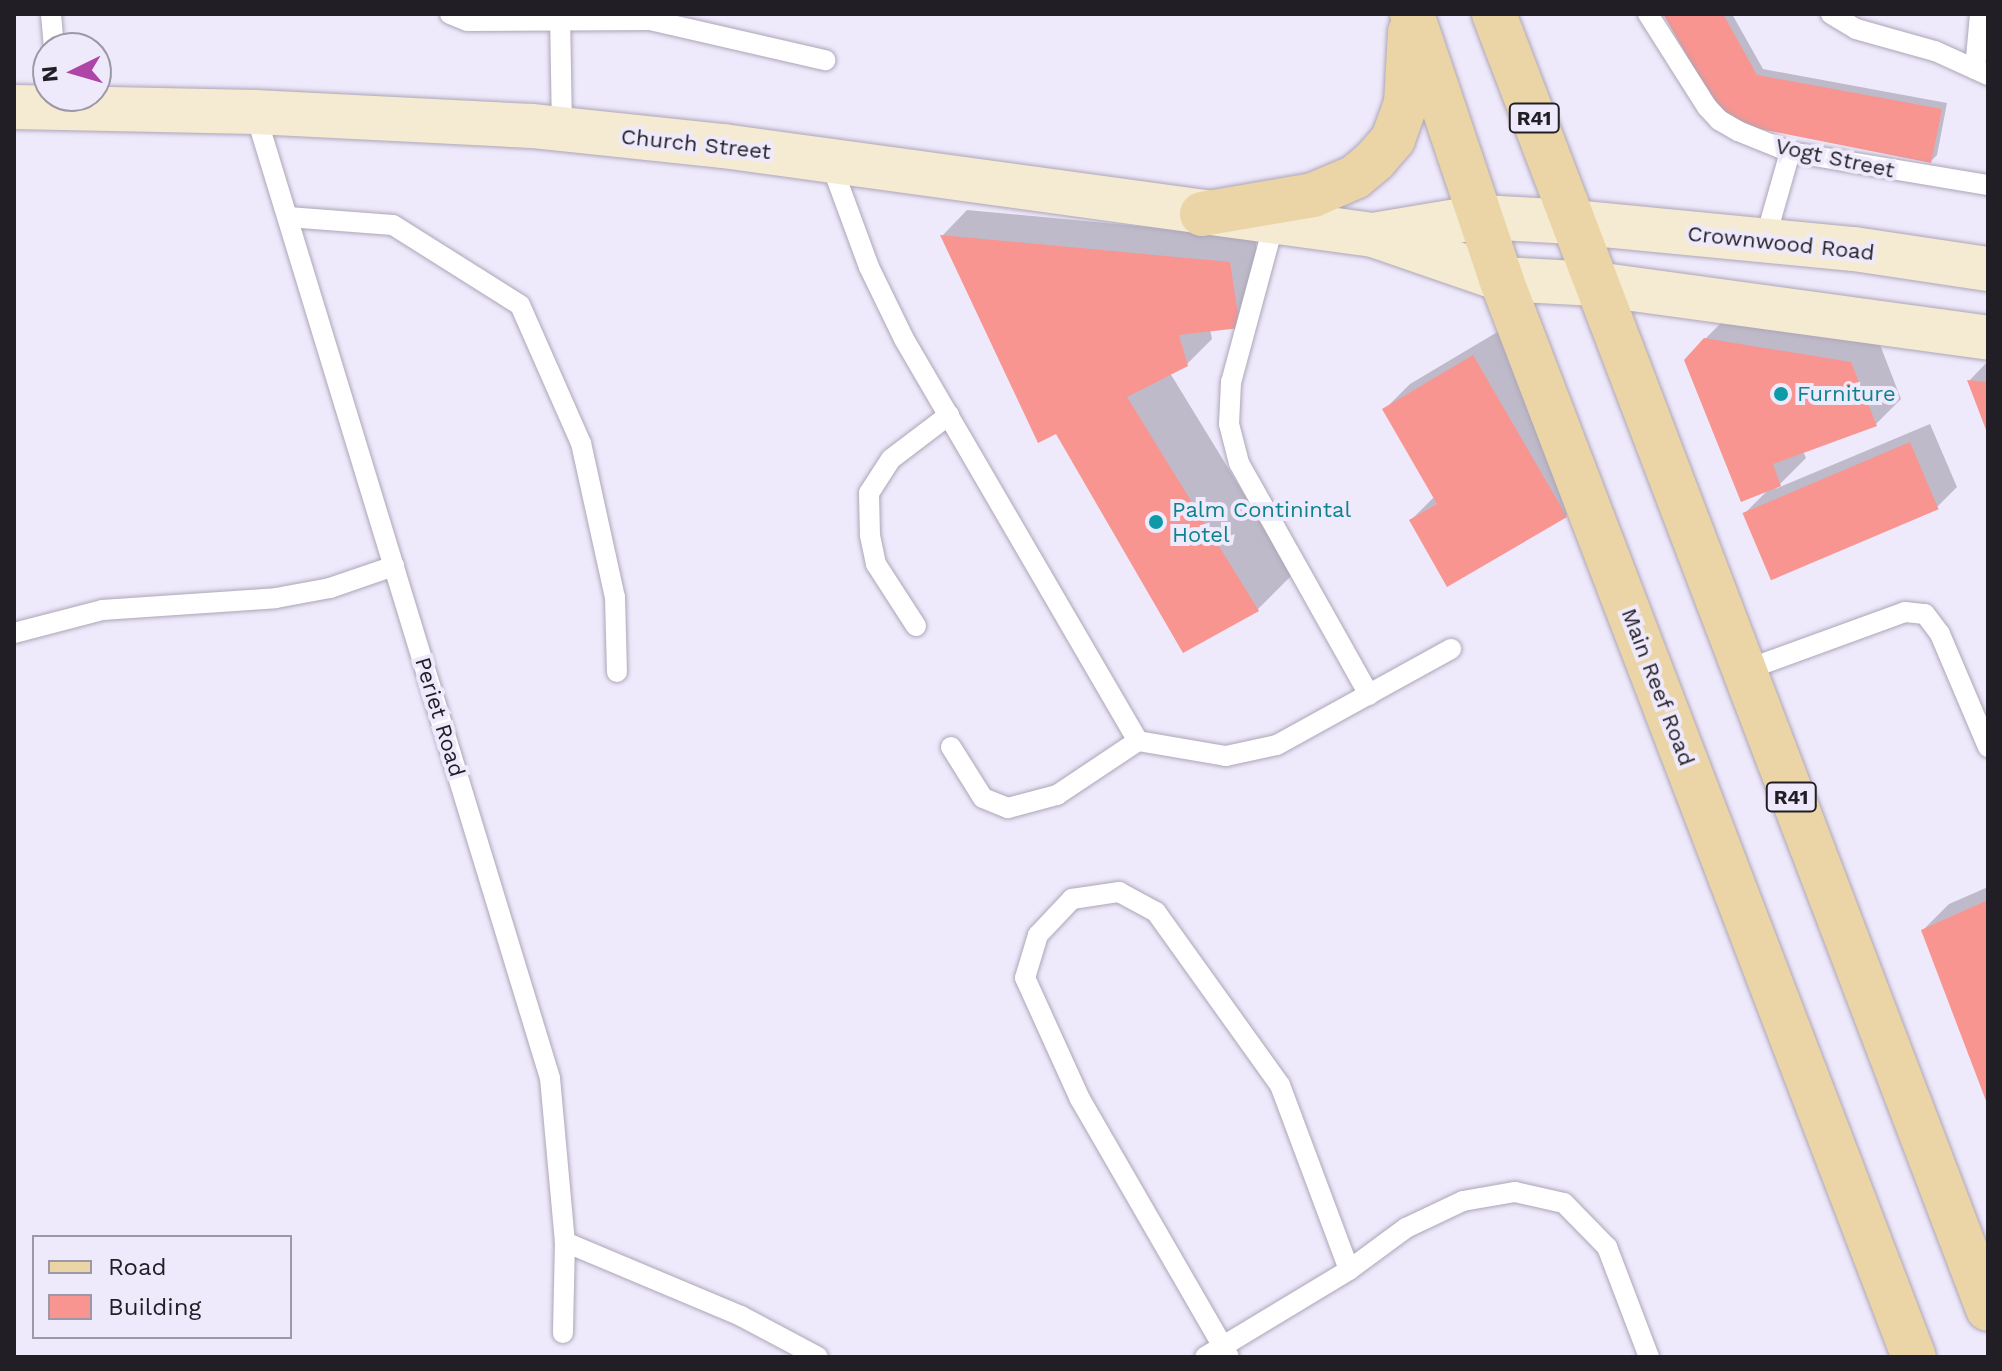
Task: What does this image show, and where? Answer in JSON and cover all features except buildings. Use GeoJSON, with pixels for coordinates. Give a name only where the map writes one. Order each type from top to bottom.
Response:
{"type":"FeatureCollection","features":[{"type":"Feature","properties":{"kind":"main road"},"geometry":{"type":"LineString","coordinates":[[1202,214],[1313,195],[1355,177],[1375,160],[1393,139],[1406,103],[1412,14]]}},
{"type":"Feature","properties":{"kind":"main road","name":"Main Reef Road"},"geometry":{"type":"LineString","coordinates":[[1412,14],[1501,279],[1914,1357]]}},
{"type":"Feature","properties":{"kind":"main road","name":"R41"},"geometry":{"type":"LineString","coordinates":[[1494,14],[1988,1309]]}},
{"type":"Feature","properties":{"kind":"main road","name":"Church Street"},"geometry":{"type":"LineString","coordinates":[[112,105],[562,130],[830,161],[1373,235],[1501,279],[1596,284]]}},
{"type":"Feature","properties":{"kind":"main road","name":"Church Street"},"geometry":{"type":"LineString","coordinates":[[1373,235],[1481,217],[1573,222]]}},
{"type":"Feature","properties":{"kind":"main road","name":"Crownwood Road"},"geometry":{"type":"LineString","coordinates":[[1573,222],[1765,240],[1988,269]]}},
{"type":"Feature","properties":{"kind":"main road"},"geometry":{"type":"LineString","coordinates":[[1596,284],[1988,338]]}},
{"type":"Feature","properties":{"kind":"lane"},"geometry":{"type":"LineString","coordinates":[[450,14],[467,21],[560,17],[677,19],[825,60]]}},
{"type":"Feature","properties":{"kind":"lane","name":"Vogt Street"},"geometry":{"type":"LineString","coordinates":[[1648,14],[1719,120],[1790,152],[1988,185]]}},
{"type":"Feature","properties":{"kind":"lane"},"geometry":{"type":"LineString","coordinates":[[1831,14],[1856,29],[1935,51],[1982,72],[1980,14]]}},
{"type":"Feature","properties":{"kind":"lane"},"geometry":{"type":"LineString","coordinates":[[560,17],[562,130]]}},
{"type":"Feature","properties":{"kind":"lane","name":"Periet Road"},"geometry":{"type":"LineString","coordinates":[[255,112],[550,1078],[565,1242],[563,1333]]}},
{"type":"Feature","properties":{"kind":"lane"},"geometry":{"type":"LineString","coordinates":[[1765,240],[1790,152]]}},
{"type":"Feature","properties":{"kind":"lane"},"geometry":{"type":"LineString","coordinates":[[830,161],[869,267],[904,339],[1138,741]]}},
{"type":"Feature","properties":{"kind":"lane"},"geometry":{"type":"LineString","coordinates":[[288,217],[393,225],[520,305],[581,443],[615,597],[617,672]]}},
{"type":"Feature","properties":{"kind":"lane"},"geometry":{"type":"LineString","coordinates":[[1274,223],[1231,382],[1229,424],[1239,463],[1369,695]]}},
{"type":"Feature","properties":{"kind":"lane"},"geometry":{"type":"LineString","coordinates":[[916,626],[876,564],[870,535],[869,493],[891,459],[949,415]]}},
{"type":"Feature","properties":{"kind":"lane"},"geometry":{"type":"LineString","coordinates":[[14,633],[102,610],[276,598],[330,588],[394,566]]}},
{"type":"Feature","properties":{"kind":"lane"},"geometry":{"type":"LineString","coordinates":[[1743,671],[1905,612],[1925,614],[1940,634],[1988,747]]}},
{"type":"Feature","properties":{"kind":"lane"},"geometry":{"type":"LineString","coordinates":[[951,747],[983,798],[1008,808],[1057,795],[1138,741],[1226,756],[1277,745],[1451,649]]}},
{"type":"Feature","properties":{"kind":"lane"},"geometry":{"type":"LineString","coordinates":[[1227,1351],[1080,1099],[1025,978],[1038,935],[1072,899],[1119,892],[1156,912],[1280,1085],[1349,1270]]}},
{"type":"Feature","properties":{"kind":"lane"},"geometry":{"type":"LineString","coordinates":[[1205,1357],[1227,1351],[1406,1228],[1463,1201],[1515,1192],[1564,1203],[1607,1247],[1649,1357]]}},
{"type":"Feature","properties":{"kind":"lane"},"geometry":{"type":"LineString","coordinates":[[565,1242],[741,1316],[818,1357]]}},
{"type":"Feature","properties":{"kind":"place","name":"Furniture"},"geometry":{"type":"Point","coordinates":[1781,394]}},
{"type":"Feature","properties":{"kind":"place","name":"Palm Continintal Hotel"},"geometry":{"type":"Point","coordinates":[1156,522]}}]}
